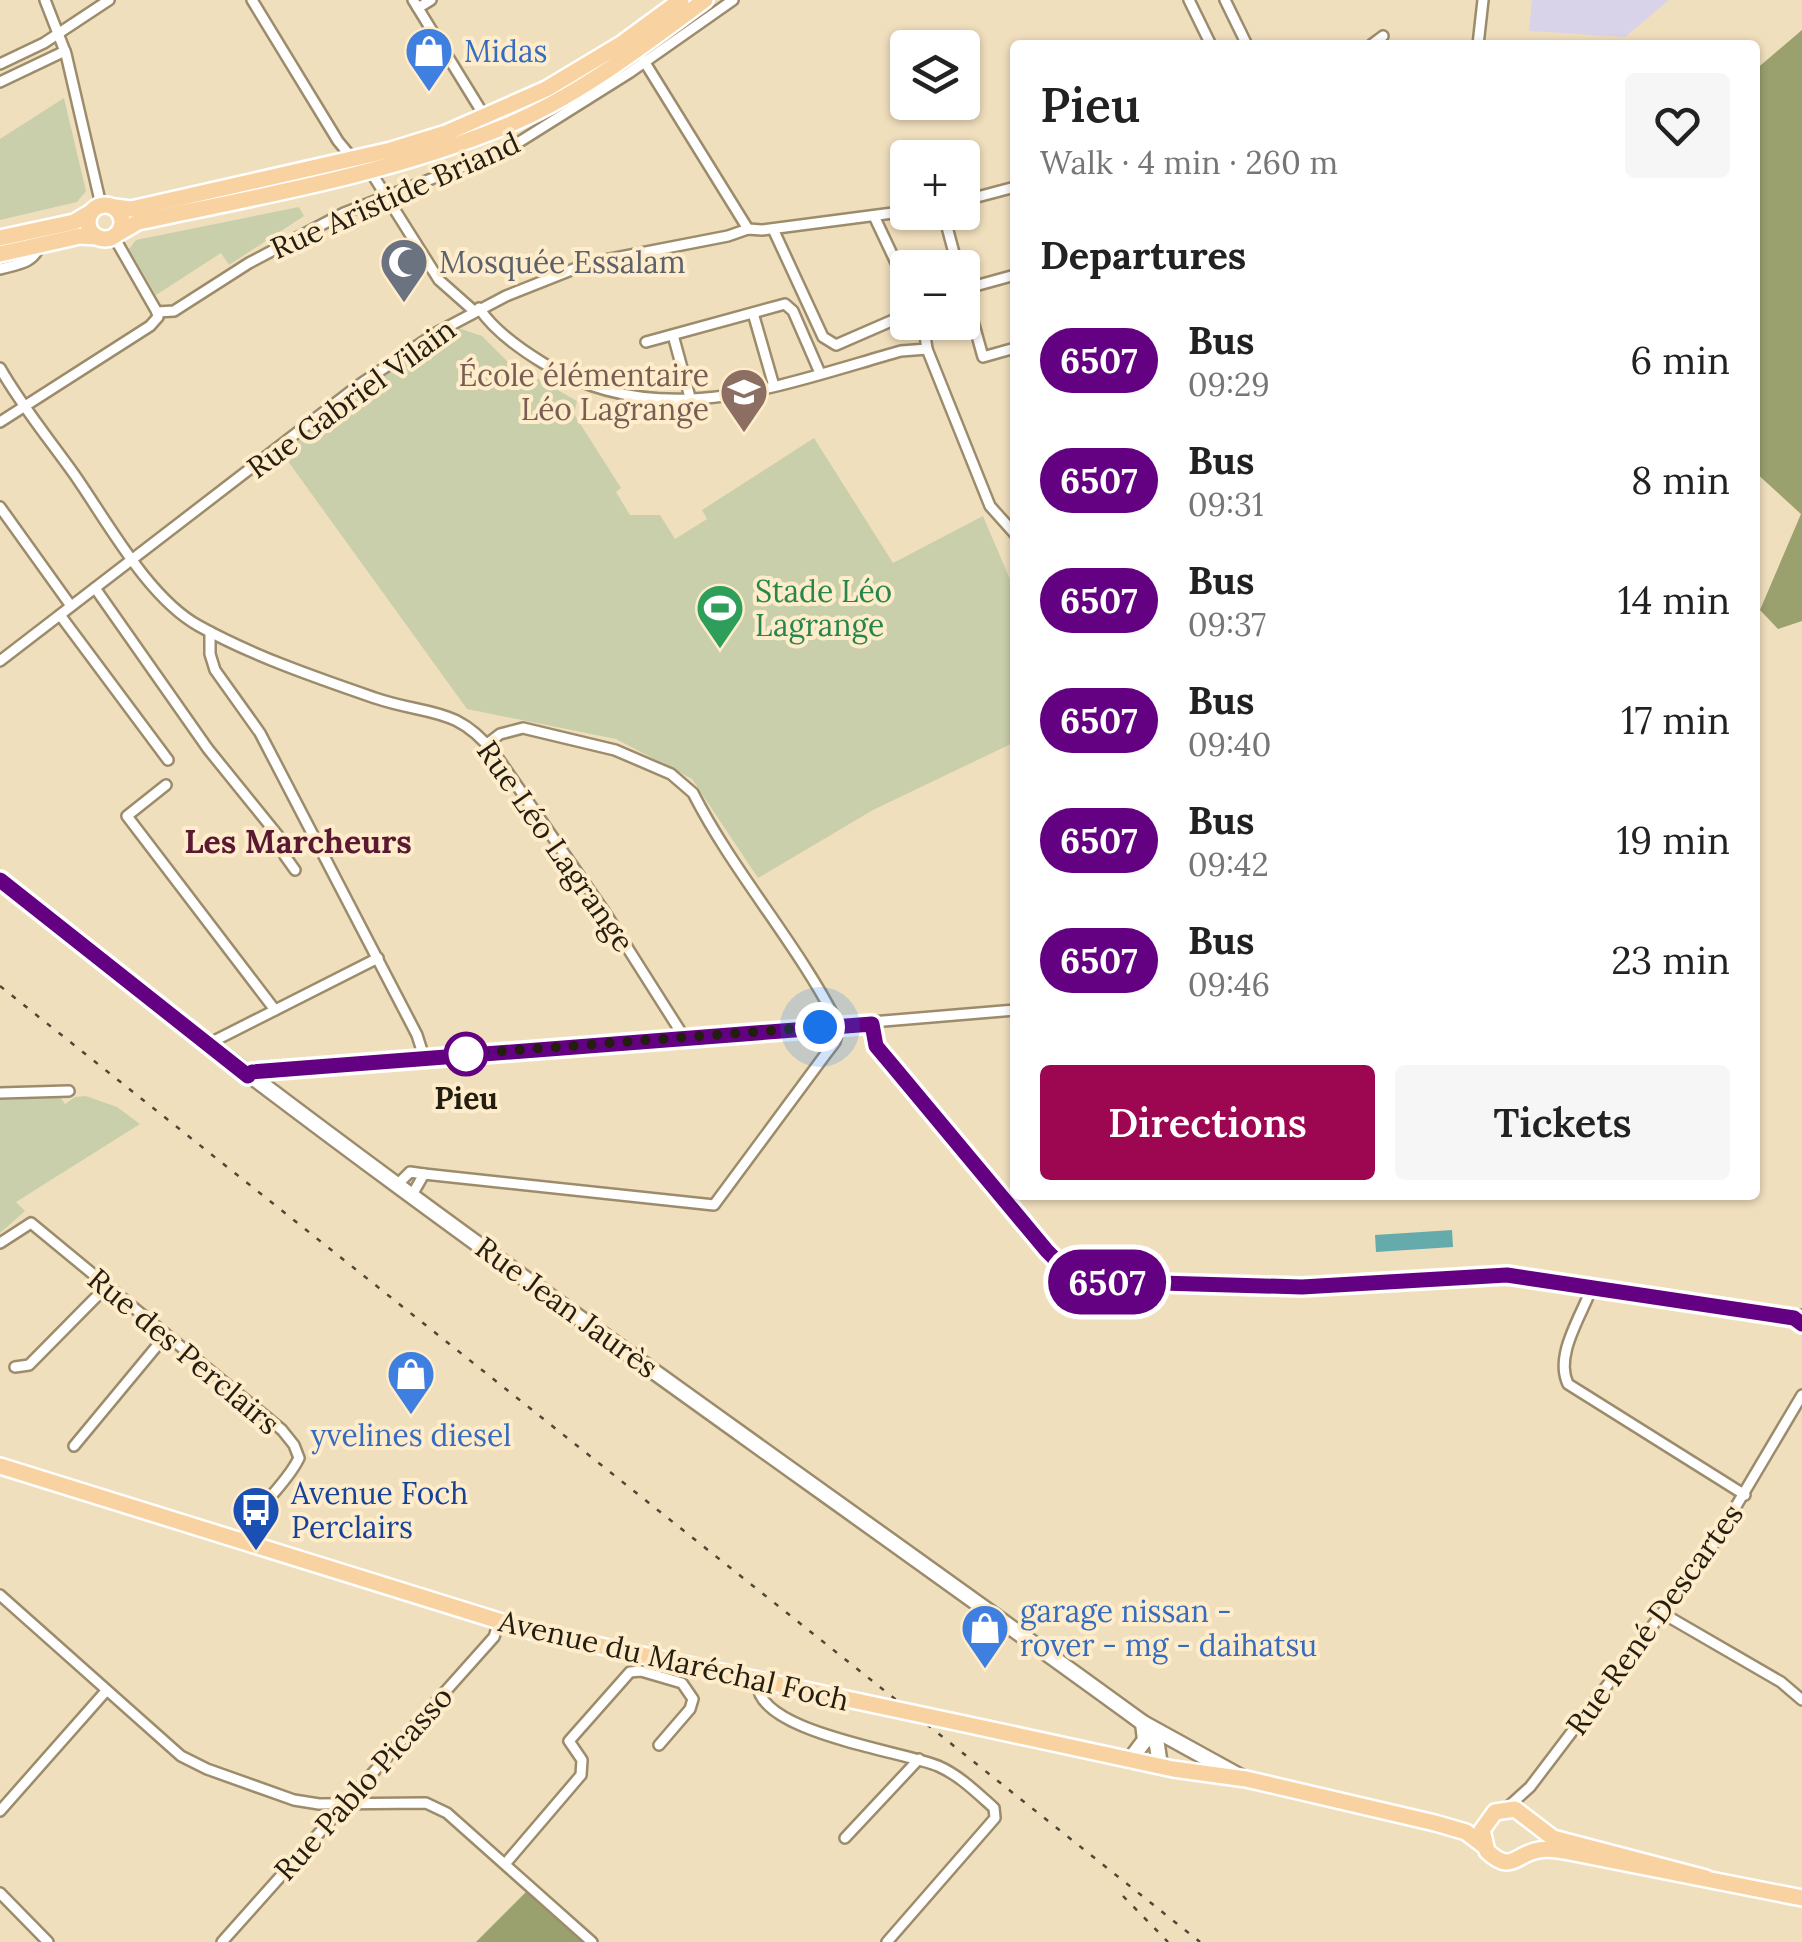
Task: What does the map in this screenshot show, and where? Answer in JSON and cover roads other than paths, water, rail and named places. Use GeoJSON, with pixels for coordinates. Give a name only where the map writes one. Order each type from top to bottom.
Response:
{"type":"FeatureCollection","features":[{"type":"Feature","properties":{"kind":"main road"},"geometry":{"type":"LineString","coordinates":[[0,238],[74,222],[102,208],[131,209],[438,136],[546,89],[620,44],[680,0]]}},
{"type":"Feature","properties":{"kind":"main road"},"geometry":{"type":"LineString","coordinates":[[0,254],[80,236],[110,236],[138,222],[377,169],[508,125],[641,56],[704,0]]}},
{"type":"Feature","properties":{"kind":"main road"},"geometry":{"type":"LineString","coordinates":[[641,29],[641,56]]}},
{"type":"Feature","properties":{"kind":"main road"},"geometry":{"type":"LineString","coordinates":[[620,44],[641,56]]}},
{"type":"Feature","properties":{"kind":"main road"},"geometry":{"type":"LineString","coordinates":[[377,169],[424,147],[438,136]]}},
{"type":"Feature","properties":{"kind":"main road"},"geometry":{"type":"LineString","coordinates":[[271,192],[343,167],[353,158]]}},
{"type":"Feature","properties":{"kind":"main road"},"geometry":{"type":"LineString","coordinates":[[102,208],[88,226],[110,236]]}},
{"type":"Feature","properties":{"kind":"main road"},"geometry":{"type":"LineString","coordinates":[[102,208],[122,219],[110,236]]}},
{"type":"Feature","properties":{"kind":"main road","name":"Rue Jean Jaurès"},"geometry":{"type":"LineString","coordinates":[[0,880],[248,1076],[397,1185],[1142,1722],[1246,1780]]}},
{"type":"Feature","properties":{"kind":"main road","name":"Avenue du Maréchal Foch"},"geometry":{"type":"LineString","coordinates":[[0,1466],[499,1622],[667,1663],[1361,1806],[1459,1830],[1484,1845]]}},
{"type":"Feature","properties":{"kind":"main road"},"geometry":{"type":"LineString","coordinates":[[1130,1760],[1145,1740],[1142,1722]]}},
{"type":"Feature","properties":{"kind":"main road"},"geometry":{"type":"LineString","coordinates":[[1142,1722],[1166,1767]]}},
{"type":"Feature","properties":{"kind":"main road"},"geometry":{"type":"LineString","coordinates":[[1166,1767],[1176,1751],[1173,1740]]}},
{"type":"Feature","properties":{"kind":"main road","name":"Avenue du Maréchal Foch"},"geometry":{"type":"LineString","coordinates":[[1361,1806],[1461,1820],[1498,1812]]}},
{"type":"Feature","properties":{"kind":"main road"},"geometry":{"type":"LineString","coordinates":[[1706,1878],[1562,1841],[1544,1833],[1517,1810],[1498,1812],[1482,1830],[1484,1845],[1492,1857],[1504,1862],[1542,1849],[1564,1851],[1802,1898]]}},
{"type":"Feature","properties":{"kind":"main road"},"geometry":{"type":"LineString","coordinates":[[1529,1853],[1536,1840],[1531,1820]]}},
{"type":"Feature","properties":{"kind":"street"},"geometry":{"type":"LineString","coordinates":[[45,0],[65,52],[102,208]]}},
{"type":"Feature","properties":{"kind":"street"},"geometry":{"type":"LineString","coordinates":[[0,64],[60,34],[109,0]]}},
{"type":"Feature","properties":{"kind":"street"},"geometry":{"type":"LineString","coordinates":[[252,0],[338,141],[353,158],[377,169],[386,197],[439,280],[529,354],[581,382],[632,396],[690,401],[723,398],[901,351],[927,349]]}},
{"type":"Feature","properties":{"kind":"street"},"geometry":{"type":"LineString","coordinates":[[431,0],[415,4],[485,118]]}},
{"type":"Feature","properties":{"kind":"street","name":"Rue Aristide Briand"},"geometry":{"type":"LineString","coordinates":[[0,422],[156,322],[157,312],[174,312],[276,247],[386,197],[508,149],[641,56],[733,0]]}},
{"type":"Feature","properties":{"kind":"street"},"geometry":{"type":"LineString","coordinates":[[1189,0],[1209,40]]}},
{"type":"Feature","properties":{"kind":"street"},"geometry":{"type":"LineString","coordinates":[[1225,0],[1245,40]]}},
{"type":"Feature","properties":{"kind":"street"},"geometry":{"type":"LineString","coordinates":[[1479,40],[1483,0]]}},
{"type":"Feature","properties":{"kind":"street"},"geometry":{"type":"LineString","coordinates":[[1378,40],[1383,36]]}},
{"type":"Feature","properties":{"kind":"street"},"geometry":{"type":"LineString","coordinates":[[0,82],[65,52]]}},
{"type":"Feature","properties":{"kind":"street"},"geometry":{"type":"LineString","coordinates":[[641,56],[748,228]]}},
{"type":"Feature","properties":{"kind":"street"},"geometry":{"type":"LineString","coordinates":[[980,196],[1010,188]]}},
{"type":"Feature","properties":{"kind":"street","name":"Rue Gabriel Vilain"},"geometry":{"type":"LineString","coordinates":[[0,661],[359,385],[476,310],[589,263],[728,236],[748,228],[773,229],[890,213]]}},
{"type":"Feature","properties":{"kind":"street"},"geometry":{"type":"LineString","coordinates":[[874,216],[890,250]]}},
{"type":"Feature","properties":{"kind":"street"},"geometry":{"type":"LineString","coordinates":[[773,229],[823,338],[836,345],[890,322]]}},
{"type":"Feature","properties":{"kind":"street"},"geometry":{"type":"LineString","coordinates":[[110,236],[157,312]]}},
{"type":"Feature","properties":{"kind":"street"},"geometry":{"type":"LineString","coordinates":[[0,269],[26,263],[36,256],[40,245]]}},
{"type":"Feature","properties":{"kind":"street"},"geometry":{"type":"LineString","coordinates":[[980,282],[1010,276]]}},
{"type":"Feature","properties":{"kind":"street"},"geometry":{"type":"LineString","coordinates":[[646,342],[785,304],[820,373]]}},
{"type":"Feature","properties":{"kind":"street"},"geometry":{"type":"LineString","coordinates":[[753,314],[774,386]]}},
{"type":"Feature","properties":{"kind":"street"},"geometry":{"type":"LineString","coordinates":[[674,334],[690,401]]}},
{"type":"Feature","properties":{"kind":"street"},"geometry":{"type":"LineString","coordinates":[[926,340],[990,506],[1010,528]]}},
{"type":"Feature","properties":{"kind":"street"},"geometry":{"type":"LineString","coordinates":[[979,340],[984,357],[1010,349]]}},
{"type":"Feature","properties":{"kind":"street","name":"Rue Léo Lagrange"},"geometry":{"type":"LineString","coordinates":[[0,368],[134,560],[178,612],[210,632],[379,700],[444,714],[464,723],[487,744],[606,914],[680,1026],[684,1038]]}},
{"type":"Feature","properties":{"kind":"street"},"geometry":{"type":"LineString","coordinates":[[0,507],[72,606]]}},
{"type":"Feature","properties":{"kind":"street"},"geometry":{"type":"LineString","coordinates":[[95,588],[208,749],[284,843],[285,856],[295,870]]}},
{"type":"Feature","properties":{"kind":"street"},"geometry":{"type":"LineString","coordinates":[[60,615],[168,760]]}},
{"type":"Feature","properties":{"kind":"street"},"geometry":{"type":"LineString","coordinates":[[210,632],[215,670],[260,732],[378,958],[424,1057]]}},
{"type":"Feature","properties":{"kind":"street"},"geometry":{"type":"LineString","coordinates":[[487,744],[500,734],[524,728],[615,750],[682,782],[784,932],[839,1026]]}},
{"type":"Feature","properties":{"kind":"street"},"geometry":{"type":"LineString","coordinates":[[166,785],[127,816],[275,1010]]}},
{"type":"Feature","properties":{"kind":"street"},"geometry":{"type":"LineString","coordinates":[[208,1044],[378,958]]}},
{"type":"Feature","properties":{"kind":"street"},"geometry":{"type":"LineString","coordinates":[[248,1076],[252,1072],[424,1057],[1010,1010]]}},
{"type":"Feature","properties":{"kind":"street"},"geometry":{"type":"LineString","coordinates":[[872,1024],[876,1046],[904,1080],[1047,1251],[1068,1272],[1083,1280],[1172,1286],[1302,1287],[1507,1275],[1799,1319]]}},
{"type":"Feature","properties":{"kind":"street"},"geometry":{"type":"LineString","coordinates":[[397,1185],[410,1172],[714,1205],[825,1055],[839,1026]]}},
{"type":"Feature","properties":{"kind":"street"},"geometry":{"type":"LineString","coordinates":[[0,1093],[69,1091]]}},
{"type":"Feature","properties":{"kind":"street"},"geometry":{"type":"LineString","coordinates":[[412,1195],[424,1174]]}},
{"type":"Feature","properties":{"kind":"street","name":"Rue des Perclairs"},"geometry":{"type":"LineString","coordinates":[[0,1243],[31,1223],[282,1430],[298,1458],[292,1472],[250,1522],[244,1540]]}},
{"type":"Feature","properties":{"kind":"street"},"geometry":{"type":"LineString","coordinates":[[15,1367],[29,1364],[107,1286]]}},
{"type":"Feature","properties":{"kind":"street"},"geometry":{"type":"LineString","coordinates":[[1592,1287],[1564,1359],[1562,1373],[1568,1384],[1745,1495]]}},
{"type":"Feature","properties":{"kind":"street"},"geometry":{"type":"LineString","coordinates":[[74,1446],[166,1335]]}},
{"type":"Feature","properties":{"kind":"street","name":"Rue René Descartes"},"geometry":{"type":"LineString","coordinates":[[1498,1812],[1530,1787],[1710,1550],[1802,1395]]}},
{"type":"Feature","properties":{"kind":"street"},"geometry":{"type":"LineString","coordinates":[[0,1595],[175,1752],[193,1763],[279,1796],[319,1804],[426,1803],[447,1813],[592,1942]]}},
{"type":"Feature","properties":{"kind":"street"},"geometry":{"type":"LineString","coordinates":[[1662,1613],[1800,1693]]}},
{"type":"Feature","properties":{"kind":"street","name":"Rue Pablo Picasso"},"geometry":{"type":"LineString","coordinates":[[222,1942],[494,1637],[499,1622]]}},
{"type":"Feature","properties":{"kind":"street"},"geometry":{"type":"LineString","coordinates":[[505,1864],[582,1775],[582,1760],[568,1741],[630,1672],[641,1671],[682,1683],[693,1700],[690,1709],[659,1745]]}},
{"type":"Feature","properties":{"kind":"street"},"geometry":{"type":"LineString","coordinates":[[758,1680],[763,1700],[798,1724],[834,1739],[941,1767],[994,1808],[995,1818],[887,1942]]}},
{"type":"Feature","properties":{"kind":"street"},"geometry":{"type":"LineString","coordinates":[[0,1810],[106,1691]]}},
{"type":"Feature","properties":{"kind":"street"},"geometry":{"type":"LineString","coordinates":[[845,1838],[919,1759]]}},
{"type":"Feature","properties":{"kind":"street"},"geometry":{"type":"LineString","coordinates":[[1530,1787],[1531,1820]]}},
{"type":"Feature","properties":{"kind":"street"},"geometry":{"type":"LineString","coordinates":[[0,1893],[48,1942]]}},
{"type":"Feature","properties":{"kind":"water"},"geometry":{"type":"Polygon","coordinates":[[[1452,1230],[1453,1247],[1376,1252],[1375,1235],[1452,1230]]]}},
{"type":"Feature","properties":{"kind":"railway"},"geometry":{"type":"LineString","coordinates":[[0,986],[1200,1942]]}},
{"type":"Feature","properties":{"kind":"railway"},"geometry":{"type":"LineString","coordinates":[[1123,1896],[1168,1942]]}},
{"type":"Feature","properties":{"kind":"place","name":"Midas"},"geometry":{"type":"Point","coordinates":[429,94]}},
{"type":"Feature","properties":{"kind":"place","name":"Mosquée Essalam"},"geometry":{"type":"Point","coordinates":[404,304]}},
{"type":"Feature","properties":{"kind":"place","name":"École élémentaire Léo Lagrange"},"geometry":{"type":"Point","coordinates":[744,434]}},
{"type":"Feature","properties":{"kind":"place","name":"Stade Léo Lagrange"},"geometry":{"type":"Point","coordinates":[720,650]}},
{"type":"Feature","properties":{"kind":"place","name":"Pieu"},"geometry":{"type":"Point","coordinates":[466,1054]}},
{"type":"Feature","properties":{"kind":"place","name":"yvelines diesel"},"geometry":{"type":"Point","coordinates":[411,1416]}},
{"type":"Feature","properties":{"kind":"place","name":"Avenue Foch Perclairs"},"geometry":{"type":"Point","coordinates":[256,1552]}},
{"type":"Feature","properties":{"kind":"place","name":"garage nissan - rover - mg - daihatsu"},"geometry":{"type":"Point","coordinates":[985,1670]}},
{"type":"Feature","properties":{"kind":"district","name":"Les Marcheurs"},"geometry":{"type":"Point","coordinates":[298,841]}}]}
